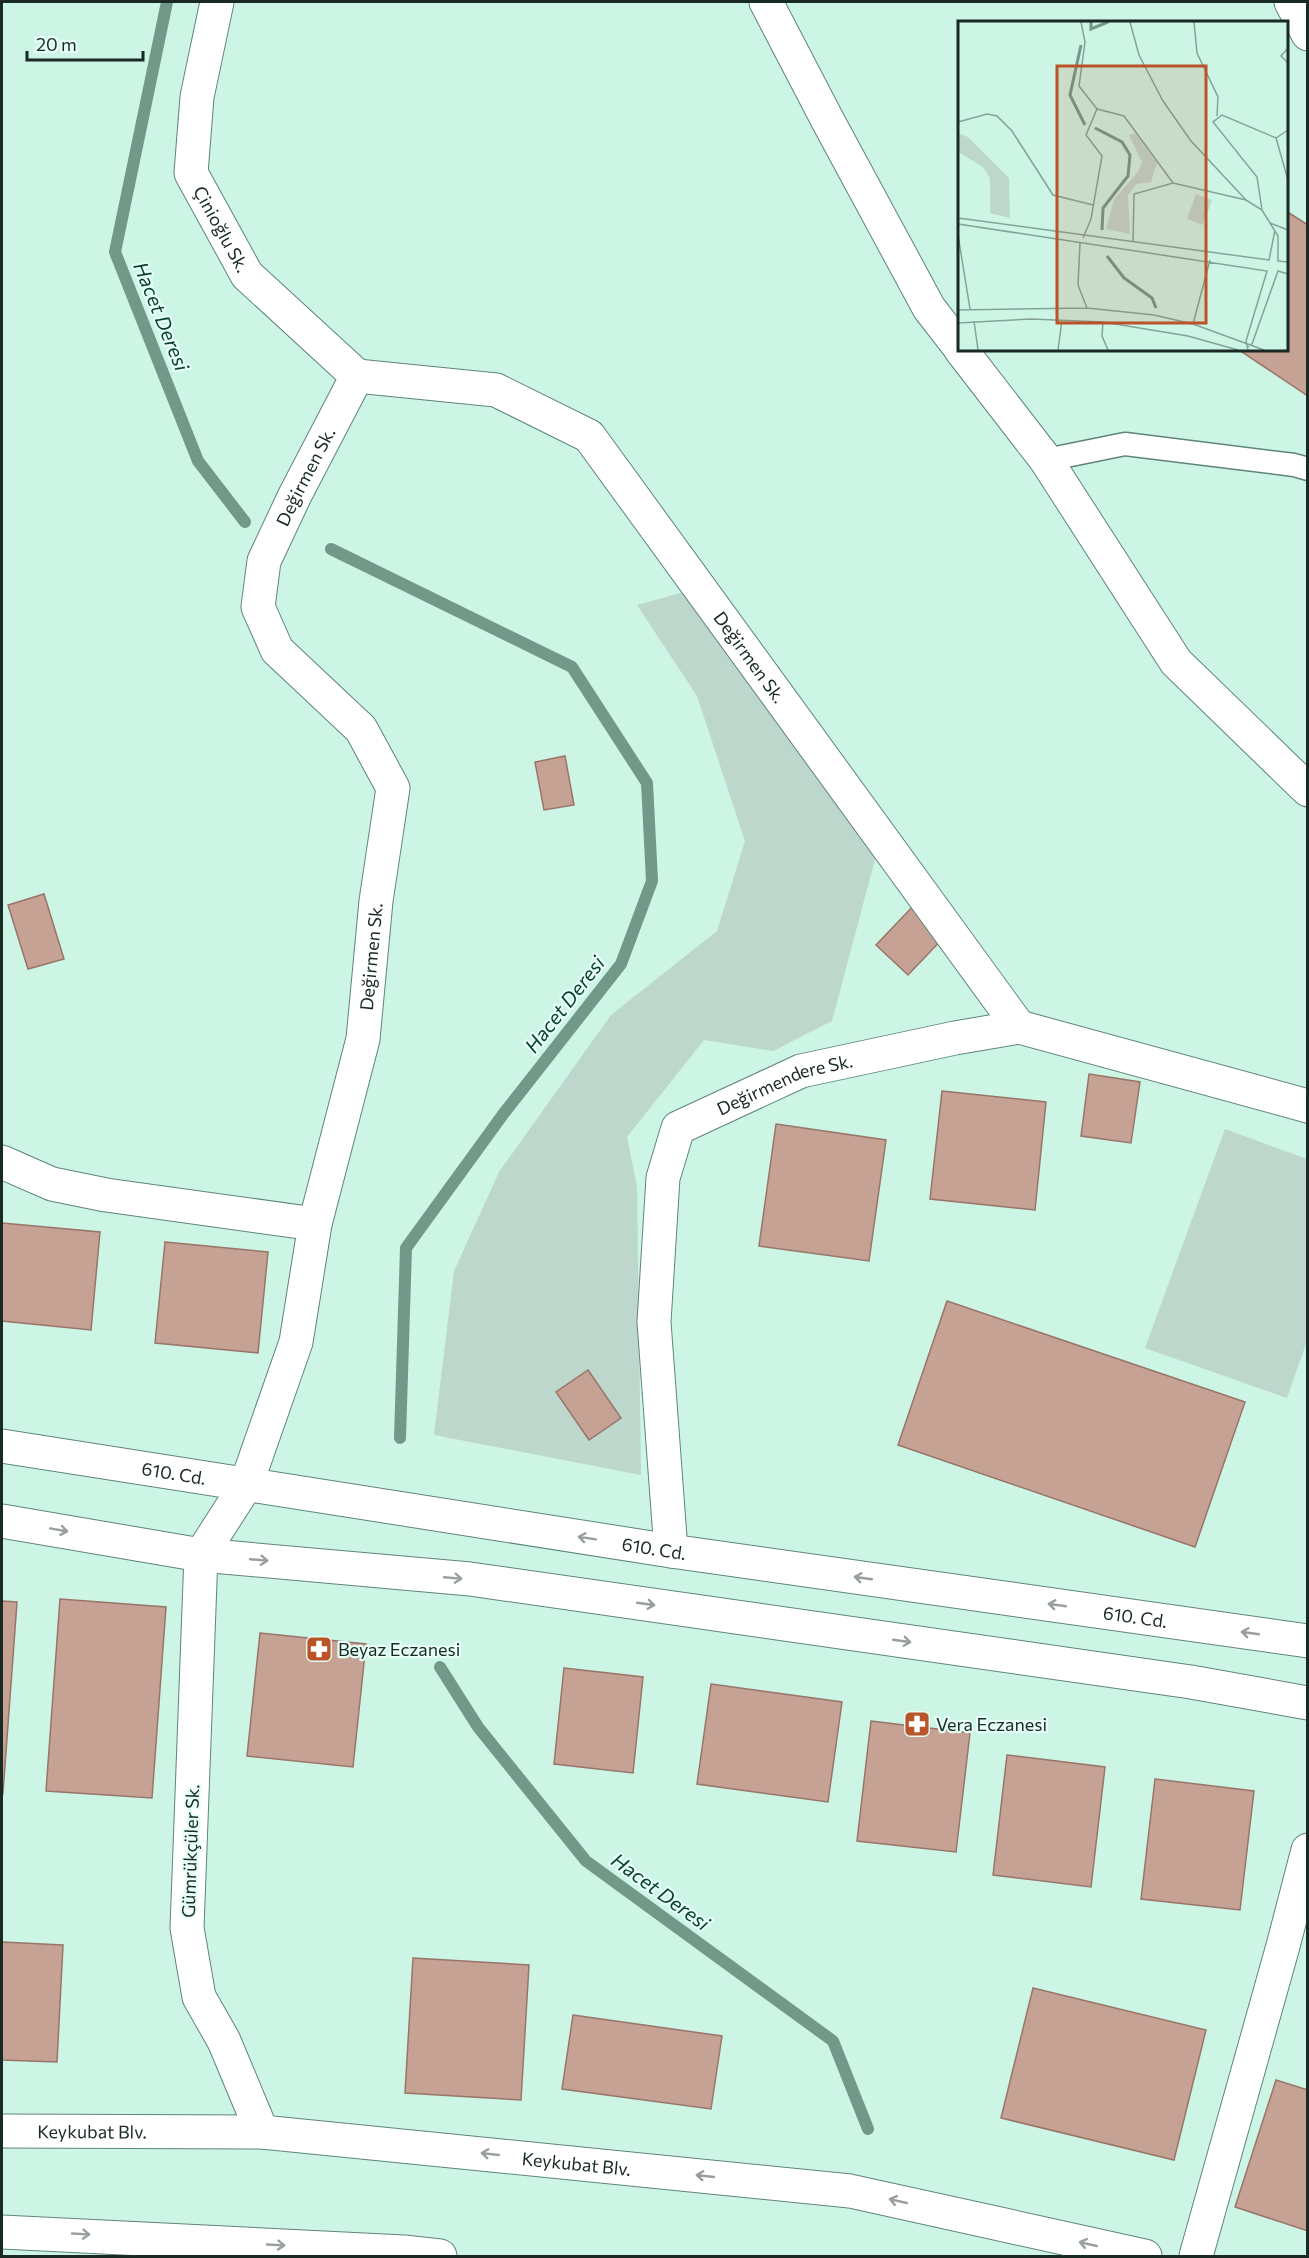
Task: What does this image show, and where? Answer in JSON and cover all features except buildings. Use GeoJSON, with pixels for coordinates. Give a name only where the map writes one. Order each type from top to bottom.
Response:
{"type":"FeatureCollection","features":[{"type":"Feature","properties":{"kind":"main road","name":"Çinioğlu Sk."},"geometry":{"type":"LineString","coordinates":[[217,2],[197,98],[191,173],[248,274],[357,376]]}},
{"type":"Feature","properties":{"kind":"main road"},"geometry":{"type":"LineString","coordinates":[[766,2],[929,308],[958,346]]}},
{"type":"Feature","properties":{"kind":"main road"},"geometry":{"type":"LineString","coordinates":[[1291,2],[1308,34]]}},
{"type":"Feature","properties":{"kind":"main road"},"geometry":{"type":"LineString","coordinates":[[962,351],[1046,460],[1176,662],[1308,790]]}},
{"type":"Feature","properties":{"kind":"main road","name":"Değirmen Sk."},"geometry":{"type":"LineString","coordinates":[[201,1555],[246,1485],[296,1342],[315,1224],[363,1039],[376,901],[393,788],[361,729],[277,650],[258,607],[264,561],[295,495],[357,376],[496,390],[589,436],[1018,1027]]}},
{"type":"Feature","properties":{"kind":"main road","name":"Değirmendere Sk."},"geometry":{"type":"LineString","coordinates":[[671,1551],[654,1322],[663,1178],[678,1128],[801,1071],[1018,1027],[1308,1106]]}},
{"type":"Feature","properties":{"kind":"main road"},"geometry":{"type":"LineString","coordinates":[[2,1162],[52,1184],[106,1195],[315,1224]]}},
{"type":"Feature","properties":{"kind":"main road","name":"610. Cd."},"geometry":{"type":"LineString","coordinates":[[2,1446],[671,1551],[1308,1641]]}},
{"type":"Feature","properties":{"kind":"main road"},"geometry":{"type":"LineString","coordinates":[[2,1521],[201,1555],[470,1579],[1191,1682],[1308,1703]]}},
{"type":"Feature","properties":{"kind":"main road","name":"Gümrükçüler Sk."},"geometry":{"type":"LineString","coordinates":[[201,1555],[187,1928],[199,1997],[224,2041],[262,2132]]}},
{"type":"Feature","properties":{"kind":"main road"},"geometry":{"type":"LineString","coordinates":[[1196,2256],[1308,1850]]}},
{"type":"Feature","properties":{"kind":"main road","name":"Keykubat Blv."},"geometry":{"type":"LineString","coordinates":[[2,2131],[262,2132],[850,2191],[1145,2256]]}},
{"type":"Feature","properties":{"kind":"main road"},"geometry":{"type":"LineString","coordinates":[[2,2232],[42,2244],[440,2256]]}},
{"type":"Feature","properties":{"kind":"lane"},"geometry":{"type":"LineString","coordinates":[[1046,460],[1125,444],[1294,465],[1308,469]]}},
{"type":"Feature","properties":{"kind":"green space"},"geometry":{"type":"Polygon","coordinates":[[[684,592],[877,852],[832,1021],[773,1051],[704,1040],[627,1137],[637,1187],[641,1475],[434,1435],[454,1271],[499,1172],[611,1015],[717,931],[745,841],[697,696],[637,605],[684,592]]]}},
{"type":"Feature","properties":{"kind":"green space"},"geometry":{"type":"Polygon","coordinates":[[[1225,1129],[1307,1159],[1307,1341],[1287,1398],[1145,1348],[1225,1129]]]}},
{"type":"Feature","properties":{"kind":"waterway","name":"Hacet Deresi"},"geometry":{"type":"LineString","coordinates":[[167,2],[115,252],[198,461],[245,522]]}},
{"type":"Feature","properties":{"kind":"waterway","name":"Hacet Deresi"},"geometry":{"type":"LineString","coordinates":[[331,549],[572,667],[647,783],[652,881],[621,964],[504,1113],[406,1248],[400,1438]]}},
{"type":"Feature","properties":{"kind":"waterway","name":"Hacet Deresi"},"geometry":{"type":"LineString","coordinates":[[440,1667],[478,1727],[586,1861],[833,2041],[868,2129]]}},
{"type":"Feature","properties":{"kind":"place","name":"Beyaz Eczanesi"},"geometry":{"type":"Point","coordinates":[319,1649]}},
{"type":"Feature","properties":{"kind":"place","name":"Vera Eczanesi"},"geometry":{"type":"Point","coordinates":[917,1724]}}]}
